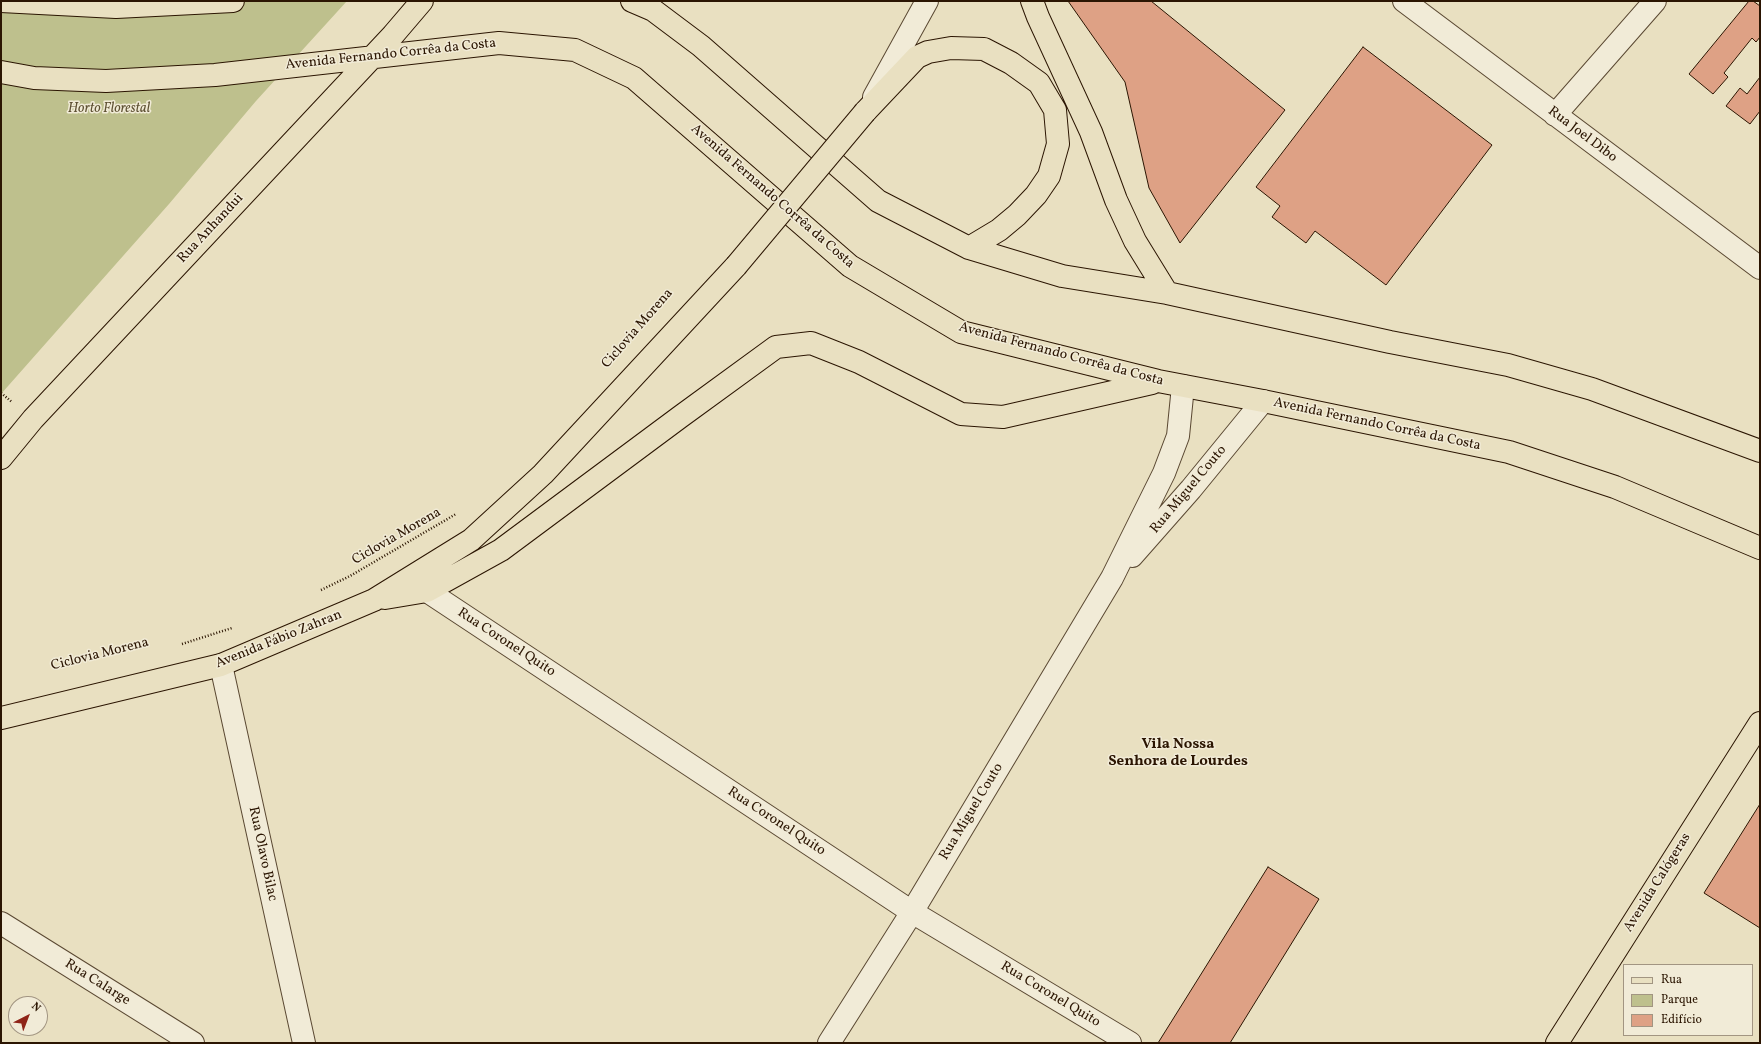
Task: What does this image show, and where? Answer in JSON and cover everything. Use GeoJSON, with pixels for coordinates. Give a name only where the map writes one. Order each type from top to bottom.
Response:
{"type":"FeatureCollection","features":[{"type":"Feature","properties":{"kind":"main road"},"geometry":{"type":"LineString","coordinates":[[1,1],[116,7],[233,1]]}},
{"type":"Feature","properties":{"kind":"main road","name":"Rua Anhandui"},"geometry":{"type":"LineString","coordinates":[[1,458],[34,419],[372,58],[422,1]]}},
{"type":"Feature","properties":{"kind":"main road"},"geometry":{"type":"LineString","coordinates":[[632,1],[653,10],[700,46],[878,202],[968,248],[1062,276],[1167,293],[1390,342],[1508,365],[1592,388],[1760,452]]}},
{"type":"Feature","properties":{"kind":"main road"},"geometry":{"type":"LineString","coordinates":[[1032,1],[1091,132],[1116,200],[1135,241],[1167,293]]}},
{"type":"Feature","properties":{"kind":"main road","name":"Avenida Fernando Corrêa da Costa"},"geometry":{"type":"LineString","coordinates":[[1,72],[34,78],[106,81],[215,75],[372,58],[498,42],[575,50],[634,78],[850,266],[961,332],[1158,381],[1263,401],[1509,452],[1616,487],[1760,548]]}},
{"type":"Feature","properties":{"kind":"main road"},"geometry":{"type":"LineString","coordinates":[[420,584],[543,474],[736,266],[865,112],[917,57],[928,52],[951,48],[984,49],[1011,63],[1039,83],[1056,110],[1058,144],[1049,176],[1036,195],[1017,215],[999,230],[968,248]]}},
{"type":"Feature","properties":{"kind":"main road"},"geometry":{"type":"LineString","coordinates":[[420,584],[501,550],[776,347],[811,343],[859,362],[961,414],[1003,417],[1158,381]]}},
{"type":"Feature","properties":{"kind":"main road","name":"Avenida Fábio Zahran"},"geometry":{"type":"LineString","coordinates":[[1,718],[221,665],[374,600],[420,584]]}},
{"type":"Feature","properties":{"kind":"main road","name":"Avenida Calógeras"},"geometry":{"type":"LineString","coordinates":[[1557,1043],[1760,723]]}},
{"type":"Feature","properties":{"kind":"street"},"geometry":{"type":"LineString","coordinates":[[865,112],[927,1]]}},
{"type":"Feature","properties":{"kind":"street","name":"Rua Joel Dibo"},"geometry":{"type":"LineString","coordinates":[[1404,1],[1760,268]]}},
{"type":"Feature","properties":{"kind":"street"},"geometry":{"type":"LineString","coordinates":[[1555,115],[1655,1]]}},
{"type":"Feature","properties":{"kind":"street","name":"Rua Miguel Couto"},"geometry":{"type":"LineString","coordinates":[[829,1043],[912,912],[1112,578],[1164,473],[1178,436],[1183,386]]}},
{"type":"Feature","properties":{"kind":"street","name":"Rua Miguel Couto"},"geometry":{"type":"LineString","coordinates":[[1112,578],[1191,489],[1263,401]]}},
{"type":"Feature","properties":{"kind":"street","name":"Rua Coronel Quito"},"geometry":{"type":"LineString","coordinates":[[420,584],[912,912],[1130,1043]]}},
{"type":"Feature","properties":{"kind":"street","name":"Rua Olavo Bilac"},"geometry":{"type":"LineString","coordinates":[[221,665],[304,1043]]}},
{"type":"Feature","properties":{"kind":"street","name":"Rua Calarge"},"geometry":{"type":"LineString","coordinates":[[1,923],[193,1043]]}},
{"type":"Feature","properties":{"kind":"path","name":"Ciclovia Morena"},"geometry":{"type":"LineString","coordinates":[[315,593],[350,576],[457,513]]}},
{"type":"Feature","properties":{"kind":"path"},"geometry":{"type":"LineString","coordinates":[[178,645],[238,626]]}},
{"type":"Feature","properties":{"kind":"green space","name":"Horto Florestal"},"geometry":{"type":"Polygon","coordinates":[[[1,1],[347,1],[256,101],[169,204],[1,394],[1,1]]]}},
{"type":"Feature","properties":{"kind":"building"},"geometry":{"type":"Polygon","coordinates":[[[1068,1],[1151,1],[1285,110],[1180,243],[1149,188],[1125,82],[1068,1]]]}},
{"type":"Feature","properties":{"kind":"building"},"geometry":{"type":"Polygon","coordinates":[[[1749,1],[1753,1],[1760,6],[1760,37],[1756,42],[1752,38],[1724,73],[1728,77],[1713,94],[1689,74],[1749,1]]]}},
{"type":"Feature","properties":{"kind":"building"},"geometry":{"type":"Polygon","coordinates":[[[1363,47],[1492,145],[1386,285],[1315,231],[1306,243],[1272,217],[1280,206],[1256,187],[1363,47]]]}},
{"type":"Feature","properties":{"kind":"building"},"geometry":{"type":"Polygon","coordinates":[[[1760,77],[1760,111],[1750,124],[1726,106],[1740,88],[1747,94],[1760,77]]]}},
{"type":"Feature","properties":{"kind":"building"},"geometry":{"type":"Polygon","coordinates":[[[1760,804],[1760,928],[1704,893],[1760,804]]]}},
{"type":"Feature","properties":{"kind":"building"},"geometry":{"type":"Polygon","coordinates":[[[1268,867],[1319,899],[1230,1043],[1158,1043],[1268,867]]]}},
{"type":"Feature","properties":{"kind":"district","name":"Vila Nossa Senhora de Lourdes"},"geometry":{"type":"Point","coordinates":[1178,754]}}]}
